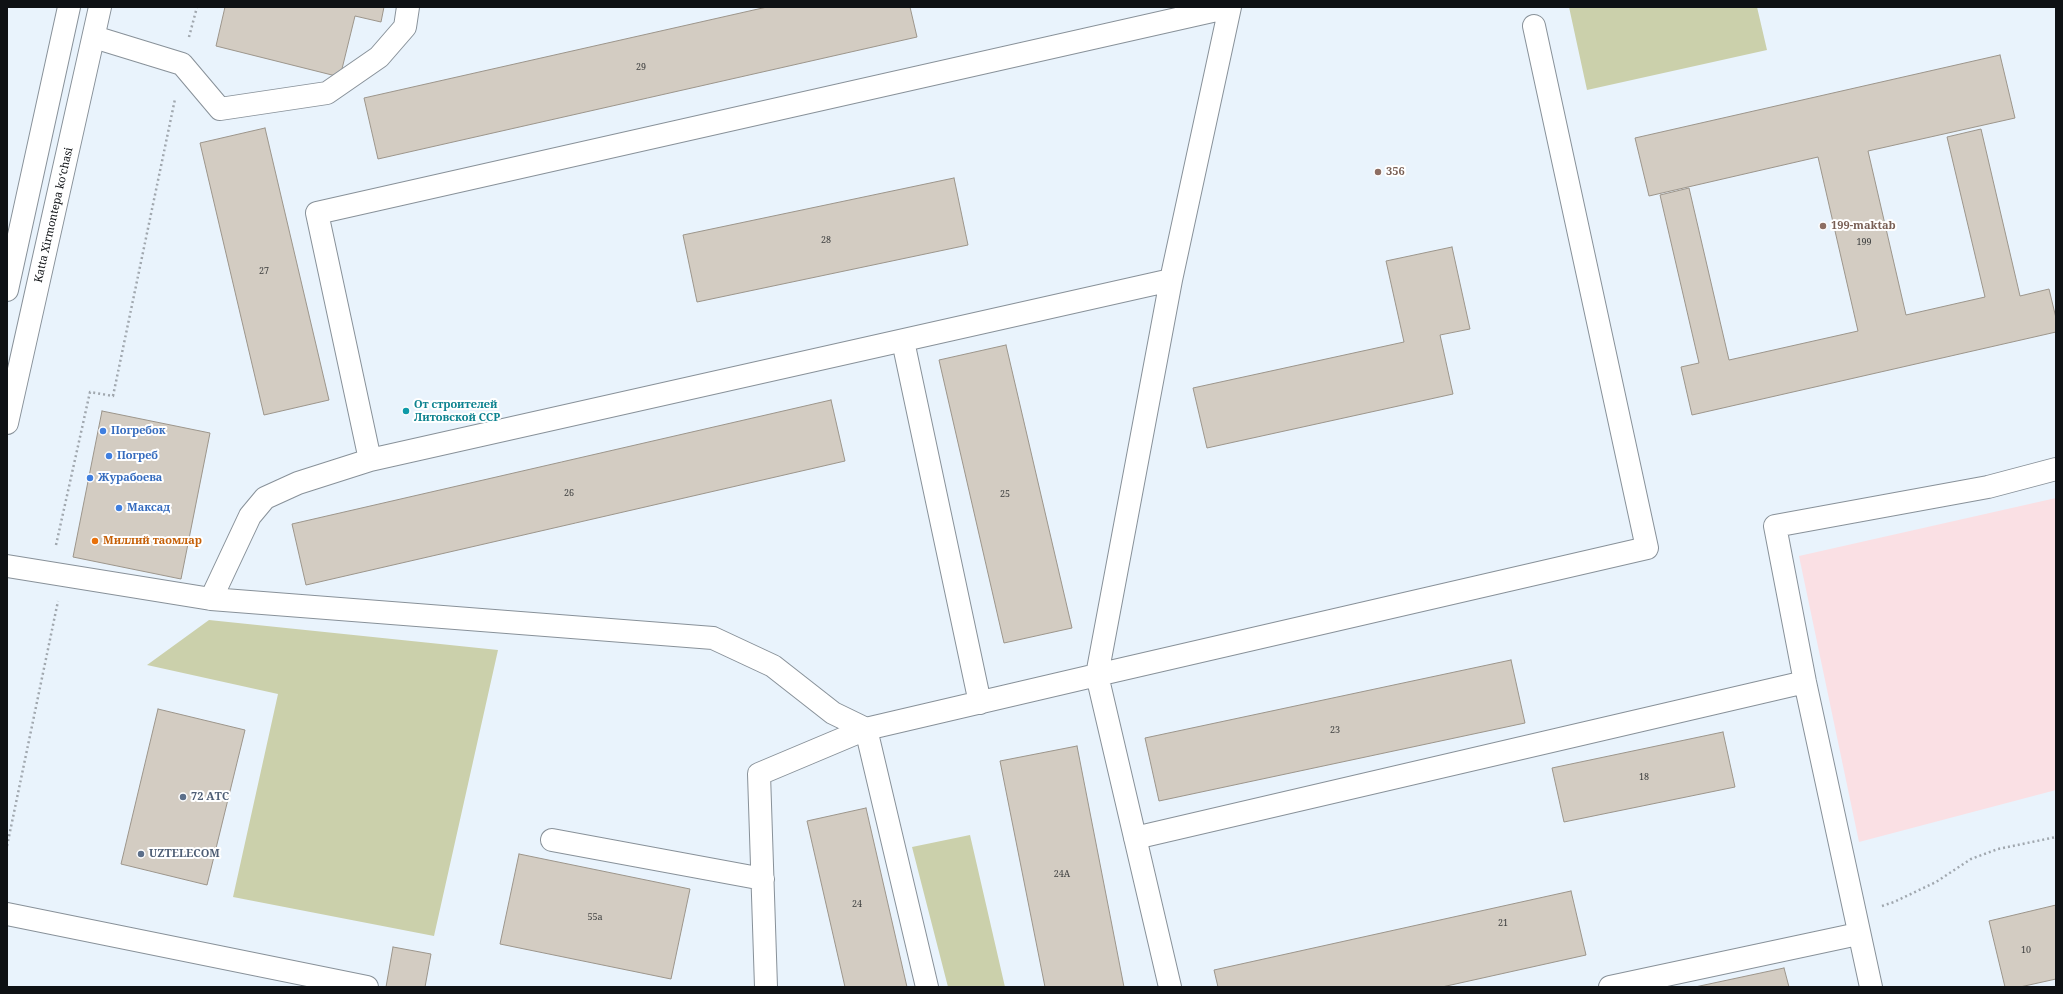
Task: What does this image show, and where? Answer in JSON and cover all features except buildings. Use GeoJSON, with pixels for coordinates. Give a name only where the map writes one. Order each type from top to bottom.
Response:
{"type":"FeatureCollection","features":[{"type":"Feature","properties":{"kind":"main road"},"geometry":{"type":"LineString","coordinates":[[7,290],[69,7]]}},
{"type":"Feature","properties":{"kind":"main road","name":"Katta Xirmontepa koʻchasi"},"geometry":{"type":"LineString","coordinates":[[7,423],[100,7]]}},
{"type":"Feature","properties":{"kind":"main road"},"geometry":{"type":"LineString","coordinates":[[94,37],[182,64],[220,109],[327,93],[379,58],[405,27],[408,7]]}},
{"type":"Feature","properties":{"kind":"main road"},"geometry":{"type":"LineString","coordinates":[[370,460],[317,213],[1230,7],[1171,280],[1097,675],[1170,987]]}},
{"type":"Feature","properties":{"kind":"main road"},"geometry":{"type":"LineString","coordinates":[[766,987],[760,774],[866,729],[980,704],[1097,675],[1647,548],[1534,26]]}},
{"type":"Feature","properties":{"kind":"main road"},"geometry":{"type":"LineString","coordinates":[[211,599],[250,516],[266,498],[298,482],[370,460],[903,342],[1171,280]]}},
{"type":"Feature","properties":{"kind":"main road"},"geometry":{"type":"LineString","coordinates":[[903,342],[980,704]]}},
{"type":"Feature","properties":{"kind":"main road"},"geometry":{"type":"LineString","coordinates":[[1871,987],[1856,924],[1805,682],[1775,526],[1988,487],[2056,469]]}},
{"type":"Feature","properties":{"kind":"main road"},"geometry":{"type":"LineString","coordinates":[[7,566],[211,599],[713,638],[772,666],[833,713],[866,729]]}},
{"type":"Feature","properties":{"kind":"main road"},"geometry":{"type":"LineString","coordinates":[[1135,838],[1805,682]]}},
{"type":"Feature","properties":{"kind":"main road"},"geometry":{"type":"LineString","coordinates":[[866,729],[927,987]]}},
{"type":"Feature","properties":{"kind":"main road"},"geometry":{"type":"LineString","coordinates":[[552,840],[763,880]]}},
{"type":"Feature","properties":{"kind":"main road"},"geometry":{"type":"LineString","coordinates":[[7,914],[368,987]]}},
{"type":"Feature","properties":{"kind":"main road"},"geometry":{"type":"LineString","coordinates":[[1610,987],[1856,924]]}},
{"type":"Feature","properties":{"kind":"path"},"geometry":{"type":"LineString","coordinates":[[7,846],[60,593],[50,573],[90,392],[114,396],[182,64],[198,7]]}},
{"type":"Feature","properties":{"kind":"path"},"geometry":{"type":"LineString","coordinates":[[1856,924],[1894,902],[1936,882],[1971,859],[1991,851],[2056,837]]}},
{"type":"Feature","properties":{"kind":"shaded area"},"geometry":{"type":"Polygon","coordinates":[[[2056,498],[2056,790],[1859,842],[1799,556],[2056,498]]]}},
{"type":"Feature","properties":{"kind":"green space"},"geometry":{"type":"Polygon","coordinates":[[[1569,7],[1757,7],[1767,50],[1587,90],[1569,7]]]}},
{"type":"Feature","properties":{"kind":"green space"},"geometry":{"type":"Polygon","coordinates":[[[209,620],[498,650],[434,936],[233,897],[278,694],[147,665],[209,620]]]}},
{"type":"Feature","properties":{"kind":"green space"},"geometry":{"type":"Polygon","coordinates":[[[970,835],[1005,987],[948,987],[912,847],[970,835]]]}},
{"type":"Feature","properties":{"kind":"place","name":"356"},"geometry":{"type":"Point","coordinates":[1378,172]}},
{"type":"Feature","properties":{"kind":"place","name":"199-maktab"},"geometry":{"type":"Point","coordinates":[1823,226]}},
{"type":"Feature","properties":{"kind":"place","name":"От строителей Литовской ССР"},"geometry":{"type":"Point","coordinates":[406,411]}},
{"type":"Feature","properties":{"kind":"place","name":"Погребок"},"geometry":{"type":"Point","coordinates":[103,431]}},
{"type":"Feature","properties":{"kind":"place","name":"Погреб"},"geometry":{"type":"Point","coordinates":[109,456]}},
{"type":"Feature","properties":{"kind":"place","name":"Журабоева"},"geometry":{"type":"Point","coordinates":[90,478]}},
{"type":"Feature","properties":{"kind":"place","name":"Максад"},"geometry":{"type":"Point","coordinates":[119,508]}},
{"type":"Feature","properties":{"kind":"place","name":"Миллий таомлар"},"geometry":{"type":"Point","coordinates":[95,541]}},
{"type":"Feature","properties":{"kind":"place","name":"72 АТС"},"geometry":{"type":"Point","coordinates":[183,797]}},
{"type":"Feature","properties":{"kind":"place","name":"UZTELECOM"},"geometry":{"type":"Point","coordinates":[141,854]}}]}
